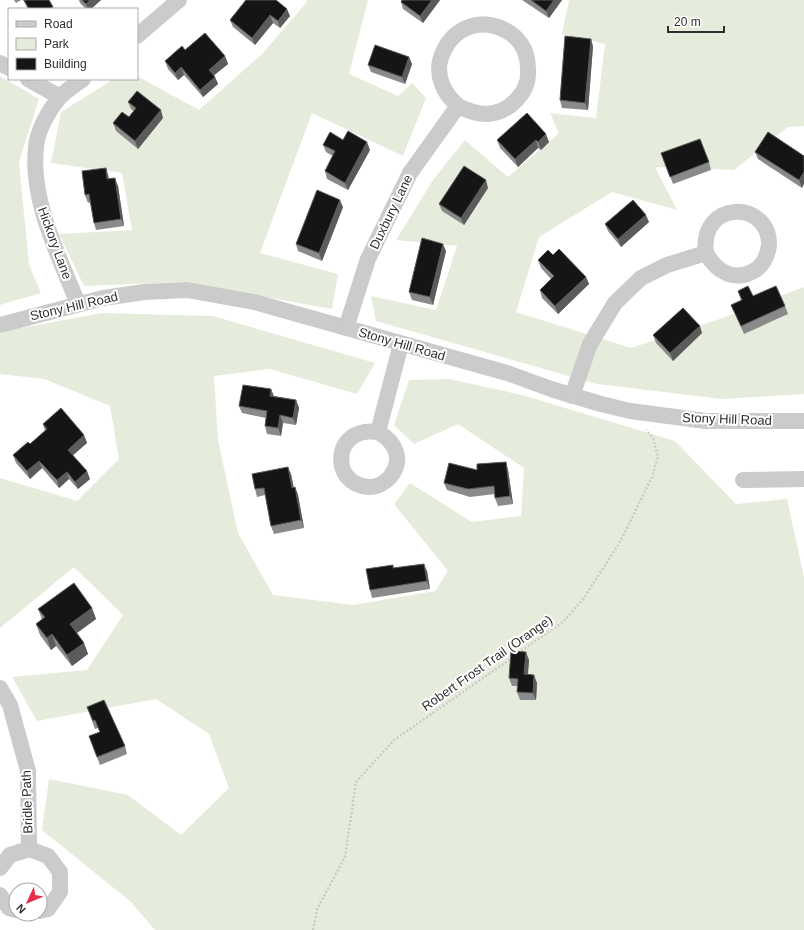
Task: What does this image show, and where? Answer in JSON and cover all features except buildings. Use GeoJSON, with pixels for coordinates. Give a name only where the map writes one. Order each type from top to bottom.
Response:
{"type":"FeatureCollection","features":[{"type":"Feature","properties":{"kind":"street"},"geometry":{"type":"LineString","coordinates":[[138,35],[179,0]]}},
{"type":"Feature","properties":{"kind":"street"},"geometry":{"type":"LineString","coordinates":[[483,24],[497,26],[510,33],[521,44],[528,58],[529,74],[525,89],[516,102],[503,110],[488,114],[472,113],[458,106],[448,96],[442,84],[439,70],[441,56],[447,43],[457,33],[470,27],[483,24]]}},
{"type":"Feature","properties":{"kind":"street"},"geometry":{"type":"LineString","coordinates":[[30,80],[60,97]]}},
{"type":"Feature","properties":{"kind":"street","name":"Hickory Lane"},"geometry":{"type":"LineString","coordinates":[[78,304],[42,211],[36,181],[36,146],[45,118],[60,97],[82,80]]}},
{"type":"Feature","properties":{"kind":"street","name":"Duxbury Lane"},"geometry":{"type":"LineString","coordinates":[[346,328],[368,259],[410,173],[458,106]]}},
{"type":"Feature","properties":{"kind":"street"},"geometry":{"type":"LineString","coordinates":[[572,396],[590,344],[616,303],[641,278],[667,265],[706,253]]}},
{"type":"Feature","properties":{"kind":"street","name":"Stony Hill Road"},"geometry":{"type":"LineString","coordinates":[[0,325],[103,298],[144,292],[187,290],[254,302],[507,374],[572,396],[630,411],[706,421],[804,421]]}},
{"type":"Feature","properties":{"kind":"street"},"geometry":{"type":"LineString","coordinates":[[378,432],[401,344]]}},
{"type":"Feature","properties":{"kind":"street"},"geometry":{"type":"LineString","coordinates":[[743,480],[804,479]]}},
{"type":"Feature","properties":{"kind":"street","name":"Bridle Path"},"geometry":{"type":"LineString","coordinates":[[0,688],[10,706],[28,771],[29,849]]}},
{"type":"Feature","properties":{"kind":"street","name":"Bridle Path"},"geometry":{"type":"LineString","coordinates":[[0,868],[10,855],[29,849],[48,856],[60,872],[60,892],[48,908]]}},
{"type":"Feature","properties":{"kind":"street"},"geometry":{"type":"LineString","coordinates":[[0,895],[8,907]]}},
{"type":"Feature","properties":{"kind":"path","name":"Robert Frost Trail (Orange)"},"geometry":{"type":"LineString","coordinates":[[313,930],[317,909],[345,857],[356,782],[394,740],[562,622],[584,598],[620,542],[652,477],[658,457],[653,438],[630,411]]}},
{"type":"Feature","properties":{"kind":"green space"},"geometry":{"type":"Polygon","coordinates":[[[307,0],[368,0],[349,74],[398,96],[412,83],[426,98],[403,156],[312,113],[260,253],[338,274],[332,309],[182,282],[84,286],[59,234],[132,230],[122,173],[51,163],[61,112],[112,80],[138,80],[138,77],[199,110],[263,53],[307,0]]]}},
{"type":"Feature","properties":{"kind":"green space"},"geometry":{"type":"Polygon","coordinates":[[[569,0],[804,0],[804,126],[788,127],[734,170],[655,167],[677,210],[612,192],[539,237],[516,312],[631,348],[720,319],[804,287],[804,394],[722,399],[597,384],[376,321],[371,296],[436,310],[457,246],[396,240],[433,180],[465,140],[508,177],[559,133],[550,113],[596,118],[605,44],[562,34],[569,0]]]}},
{"type":"Feature","properties":{"kind":"green space"},"geometry":{"type":"Polygon","coordinates":[[[0,76],[39,99],[19,162],[29,265],[41,293],[0,305],[0,76]]]}},
{"type":"Feature","properties":{"kind":"green space"},"geometry":{"type":"Polygon","coordinates":[[[102,313],[213,316],[375,363],[357,394],[270,369],[214,376],[218,440],[238,533],[273,595],[353,605],[435,591],[448,571],[394,504],[410,483],[472,522],[521,516],[524,468],[458,424],[414,444],[394,425],[409,380],[449,379],[522,395],[675,441],[736,504],[787,499],[804,577],[804,930],[155,930],[131,902],[42,830],[49,779],[128,795],[181,835],[229,788],[209,734],[156,699],[37,721],[12,677],[87,670],[123,615],[74,567],[0,628],[0,478],[77,501],[119,459],[110,406],[44,379],[0,374],[0,334],[4,331],[102,313]]]}}]}
